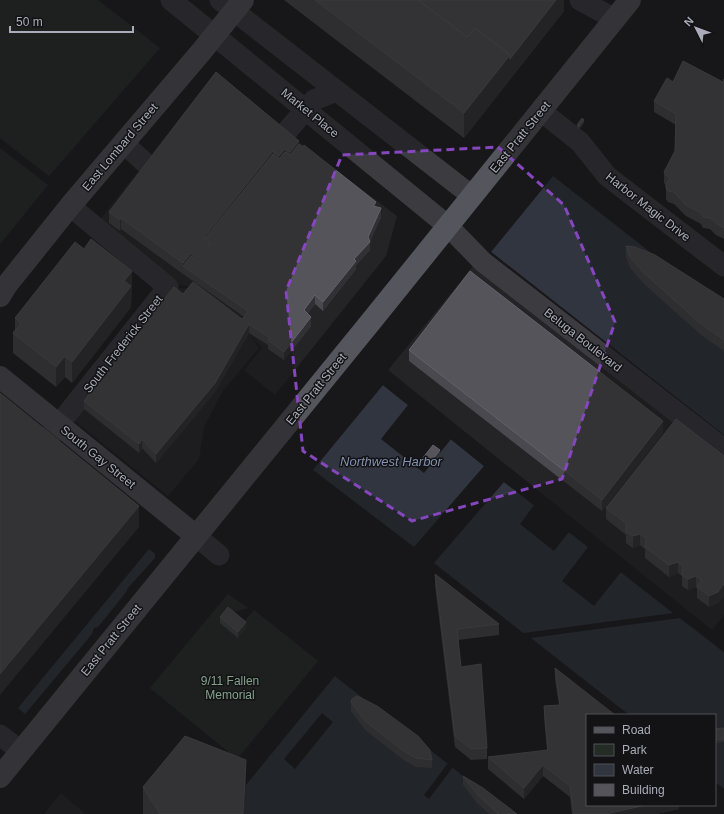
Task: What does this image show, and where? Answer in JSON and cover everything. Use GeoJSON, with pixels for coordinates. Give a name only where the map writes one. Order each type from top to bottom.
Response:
{"type":"FeatureCollection","features":[{"type":"Feature","properties":{"kind":"main road","name":"East Pratt Street"},"geometry":{"type":"LineString","coordinates":[[0,777],[630,0]]}},
{"type":"Feature","properties":{"kind":"main road","name":"East Lombard Street"},"geometry":{"type":"LineString","coordinates":[[0,296],[6,286],[70,206],[214,35],[232,4]]}},
{"type":"Feature","properties":{"kind":"main road","name":"South Gay Street"},"geometry":{"type":"LineString","coordinates":[[0,377],[196,536]]}},
{"type":"Feature","properties":{"kind":"street","name":"Market Place"},"geometry":{"type":"LineString","coordinates":[[171,0],[448,226]]}},
{"type":"Feature","properties":{"kind":"street"},"geometry":{"type":"LineString","coordinates":[[580,0],[615,19]]}},
{"type":"Feature","properties":{"kind":"street"},"geometry":{"type":"LineString","coordinates":[[232,4],[336,91],[472,196]]}},
{"type":"Feature","properties":{"kind":"street"},"geometry":{"type":"LineString","coordinates":[[281,138],[305,108],[314,100],[324,94],[336,91]]}},
{"type":"Feature","properties":{"kind":"street","name":"Harbor Magic Drive"},"geometry":{"type":"LineString","coordinates":[[541,111],[580,142],[607,176],[724,266]]}},
{"type":"Feature","properties":{"kind":"street"},"geometry":{"type":"LineString","coordinates":[[123,143],[151,168]]}},
{"type":"Feature","properties":{"kind":"street","name":"South Frederick Street"},"geometry":{"type":"LineString","coordinates":[[59,425],[168,287],[70,206]]}},
{"type":"Feature","properties":{"kind":"street","name":"Beluga Boulevard"},"geometry":{"type":"LineString","coordinates":[[448,226],[474,255],[724,449]]}},
{"type":"Feature","properties":{"kind":"street"},"geometry":{"type":"LineString","coordinates":[[41,447],[59,425]]}},
{"type":"Feature","properties":{"kind":"street"},"geometry":{"type":"LineString","coordinates":[[91,479],[104,462]]}},
{"type":"Feature","properties":{"kind":"street"},"geometry":{"type":"LineString","coordinates":[[196,536],[219,555]]}},
{"type":"Feature","properties":{"kind":"street"},"geometry":{"type":"LineString","coordinates":[[0,735],[21,751]]}},
{"type":"Feature","properties":{"kind":"highlighted area"},"geometry":{"type":"Polygon","coordinates":[[[498,147],[564,205],[615,322],[562,479],[412,521],[303,451],[286,291],[342,155],[498,147]]]}},
{"type":"Feature","properties":{"kind":"shaded area"},"geometry":{"type":"Polygon","coordinates":[[[213,76],[397,216],[386,256],[275,395],[244,370],[262,348],[250,335],[259,348],[222,392],[204,427],[199,459],[168,496],[71,418],[171,287],[193,289],[194,287],[171,284],[98,222],[213,76]]]}},
{"type":"Feature","properties":{"kind":"shaded area"},"geometry":{"type":"Polygon","coordinates":[[[478,260],[724,439],[724,615],[712,630],[388,370],[478,260]]]}},
{"type":"Feature","properties":{"kind":"shaded area"},"geometry":{"type":"Polygon","coordinates":[[[61,793],[70,801],[86,814],[44,814],[61,793]]]}},
{"type":"Feature","properties":{"kind":"green space"},"geometry":{"type":"Polygon","coordinates":[[[0,0],[98,0],[160,48],[49,176],[0,138],[0,0]]]}},
{"type":"Feature","properties":{"kind":"green space"},"geometry":{"type":"Polygon","coordinates":[[[0,148],[48,185],[0,244],[0,148]]]}},
{"type":"Feature","properties":{"kind":"green space","name":"9/11 Fallen Memorial"},"geometry":{"type":"Polygon","coordinates":[[[228,594],[248,608],[228,613],[238,638],[246,628],[242,624],[254,610],[318,661],[237,759],[150,688],[228,594]]]}},
{"type":"Feature","properties":{"kind":"water"},"geometry":{"type":"Polygon","coordinates":[[[553,176],[724,310],[724,435],[491,252],[553,176]]]}},
{"type":"Feature","properties":{"kind":"water","name":"Northwest Harbor"},"geometry":{"type":"Polygon","coordinates":[[[383,385],[504,482],[724,652],[724,789],[716,783],[716,714],[628,714],[313,470],[383,385]]]}},
{"type":"Feature","properties":{"kind":"water"},"geometry":{"type":"Polygon","coordinates":[[[149,549],[155,554],[155,558],[127,589],[127,591],[98,627],[94,628],[92,634],[25,714],[18,708],[149,549]]]}},
{"type":"Feature","properties":{"kind":"water"},"geometry":{"type":"Polygon","coordinates":[[[335,676],[512,814],[244,814],[246,785],[335,676]]]}},
{"type":"Feature","properties":{"kind":"pier"},"geometry":{"type":"Polygon","coordinates":[[[491,252],[724,435],[724,437],[490,254],[491,252]]]}},
{"type":"Feature","properties":{"kind":"pier"},"geometry":{"type":"Polygon","coordinates":[[[385,383],[505,480],[724,650],[724,652],[680,618],[531,638],[628,714],[625,714],[312,471],[313,470],[414,547],[484,466],[451,439],[424,473],[381,439],[408,405],[383,385],[385,383]],[[504,482],[434,563],[523,633],[673,613],[621,572],[594,606],[562,581],[588,547],[569,532],[554,551],[520,524],[534,505],[504,482]]]}},
{"type":"Feature","properties":{"kind":"pier"},"geometry":{"type":"Polygon","coordinates":[[[338,676],[454,765],[514,814],[453,767],[429,799],[424,795],[448,763],[336,677],[338,676]]]}},
{"type":"Feature","properties":{"kind":"pier"},"geometry":{"type":"Polygon","coordinates":[[[322,713],[333,722],[295,769],[284,759],[322,713]]]}},
{"type":"Feature","properties":{"kind":"building"},"geometry":{"type":"Polygon","coordinates":[[[315,0],[418,0],[467,37],[475,28],[510,55],[464,113],[315,0]]]}},
{"type":"Feature","properties":{"kind":"building"},"geometry":{"type":"Polygon","coordinates":[[[418,0],[556,0],[510,59],[510,55],[475,28],[467,37],[418,0]]]}},
{"type":"Feature","properties":{"kind":"building"},"geometry":{"type":"Polygon","coordinates":[[[683,61],[723,82],[724,79],[724,228],[710,218],[703,217],[701,213],[686,205],[674,192],[668,191],[666,188],[666,183],[670,179],[664,172],[675,151],[676,114],[654,101],[667,78],[673,82],[683,61]]]}},
{"type":"Feature","properties":{"kind":"building"},"geometry":{"type":"Polygon","coordinates":[[[216,72],[299,141],[290,152],[285,149],[279,156],[273,151],[204,237],[210,243],[198,259],[191,253],[183,263],[121,218],[120,220],[109,212],[216,72]]]}},
{"type":"Feature","properties":{"kind":"building"},"geometry":{"type":"Polygon","coordinates":[[[582,118],[584,120],[579,127],[577,125],[582,118]]]}},
{"type":"Feature","properties":{"kind":"building"},"geometry":{"type":"Polygon","coordinates":[[[299,144],[303,147],[304,145],[376,202],[373,206],[381,208],[368,237],[370,242],[354,259],[356,261],[323,302],[315,295],[304,310],[311,317],[284,352],[268,340],[270,338],[249,324],[215,383],[156,454],[142,439],[139,444],[84,401],[174,287],[183,294],[193,282],[242,319],[243,318],[248,311],[183,266],[191,256],[198,261],[210,245],[205,238],[273,154],[279,159],[285,152],[290,155],[299,144]]]}},
{"type":"Feature","properties":{"kind":"building"},"geometry":{"type":"Polygon","coordinates":[[[91,239],[132,271],[124,281],[131,286],[72,362],[65,356],[56,367],[13,333],[21,323],[15,318],[75,242],[84,249],[91,239]]]}},
{"type":"Feature","properties":{"kind":"building"},"geometry":{"type":"Polygon","coordinates":[[[626,246],[635,247],[655,255],[724,299],[724,340],[701,324],[644,273],[630,257],[626,246]]]}},
{"type":"Feature","properties":{"kind":"building"},"geometry":{"type":"Polygon","coordinates":[[[470,271],[663,421],[602,500],[409,350],[470,271]]]}},
{"type":"Feature","properties":{"kind":"building"},"geometry":{"type":"Polygon","coordinates":[[[0,393],[139,506],[0,674],[0,393]]]}},
{"type":"Feature","properties":{"kind":"building"},"geometry":{"type":"Polygon","coordinates":[[[676,419],[724,456],[724,584],[718,592],[709,596],[697,587],[702,580],[696,576],[688,579],[682,575],[683,566],[678,562],[669,565],[645,547],[646,538],[640,534],[633,536],[626,532],[626,523],[606,508],[676,419]]]}},
{"type":"Feature","properties":{"kind":"building"},"geometry":{"type":"Polygon","coordinates":[[[433,445],[440,450],[429,464],[422,459],[433,445]]]}},
{"type":"Feature","properties":{"kind":"building"},"geometry":{"type":"Polygon","coordinates":[[[435,574],[499,624],[457,629],[461,667],[481,664],[487,748],[471,749],[455,736],[435,574]]]}},
{"type":"Feature","properties":{"kind":"building"},"geometry":{"type":"Polygon","coordinates":[[[228,607],[246,622],[238,632],[220,617],[228,607]]]}},
{"type":"Feature","properties":{"kind":"building"},"geometry":{"type":"Polygon","coordinates":[[[555,668],[614,714],[586,714],[586,806],[642,806],[606,814],[574,814],[570,786],[543,765],[524,788],[488,757],[548,750],[544,706],[560,705],[555,668]]]}},
{"type":"Feature","properties":{"kind":"building"},"geometry":{"type":"Polygon","coordinates":[[[357,696],[377,706],[418,736],[430,750],[432,760],[416,758],[405,752],[365,721],[351,702],[352,699],[357,696]]]}},
{"type":"Feature","properties":{"kind":"building"},"geometry":{"type":"Polygon","coordinates":[[[724,728],[724,739],[716,740],[716,729],[724,728]]]}},
{"type":"Feature","properties":{"kind":"building"},"geometry":{"type":"Polygon","coordinates":[[[185,736],[246,760],[243,814],[160,814],[143,787],[185,736]]]}},
{"type":"Feature","properties":{"kind":"building"},"geometry":{"type":"Polygon","coordinates":[[[463,776],[483,788],[517,814],[498,814],[477,794],[463,776]]]}}]}
